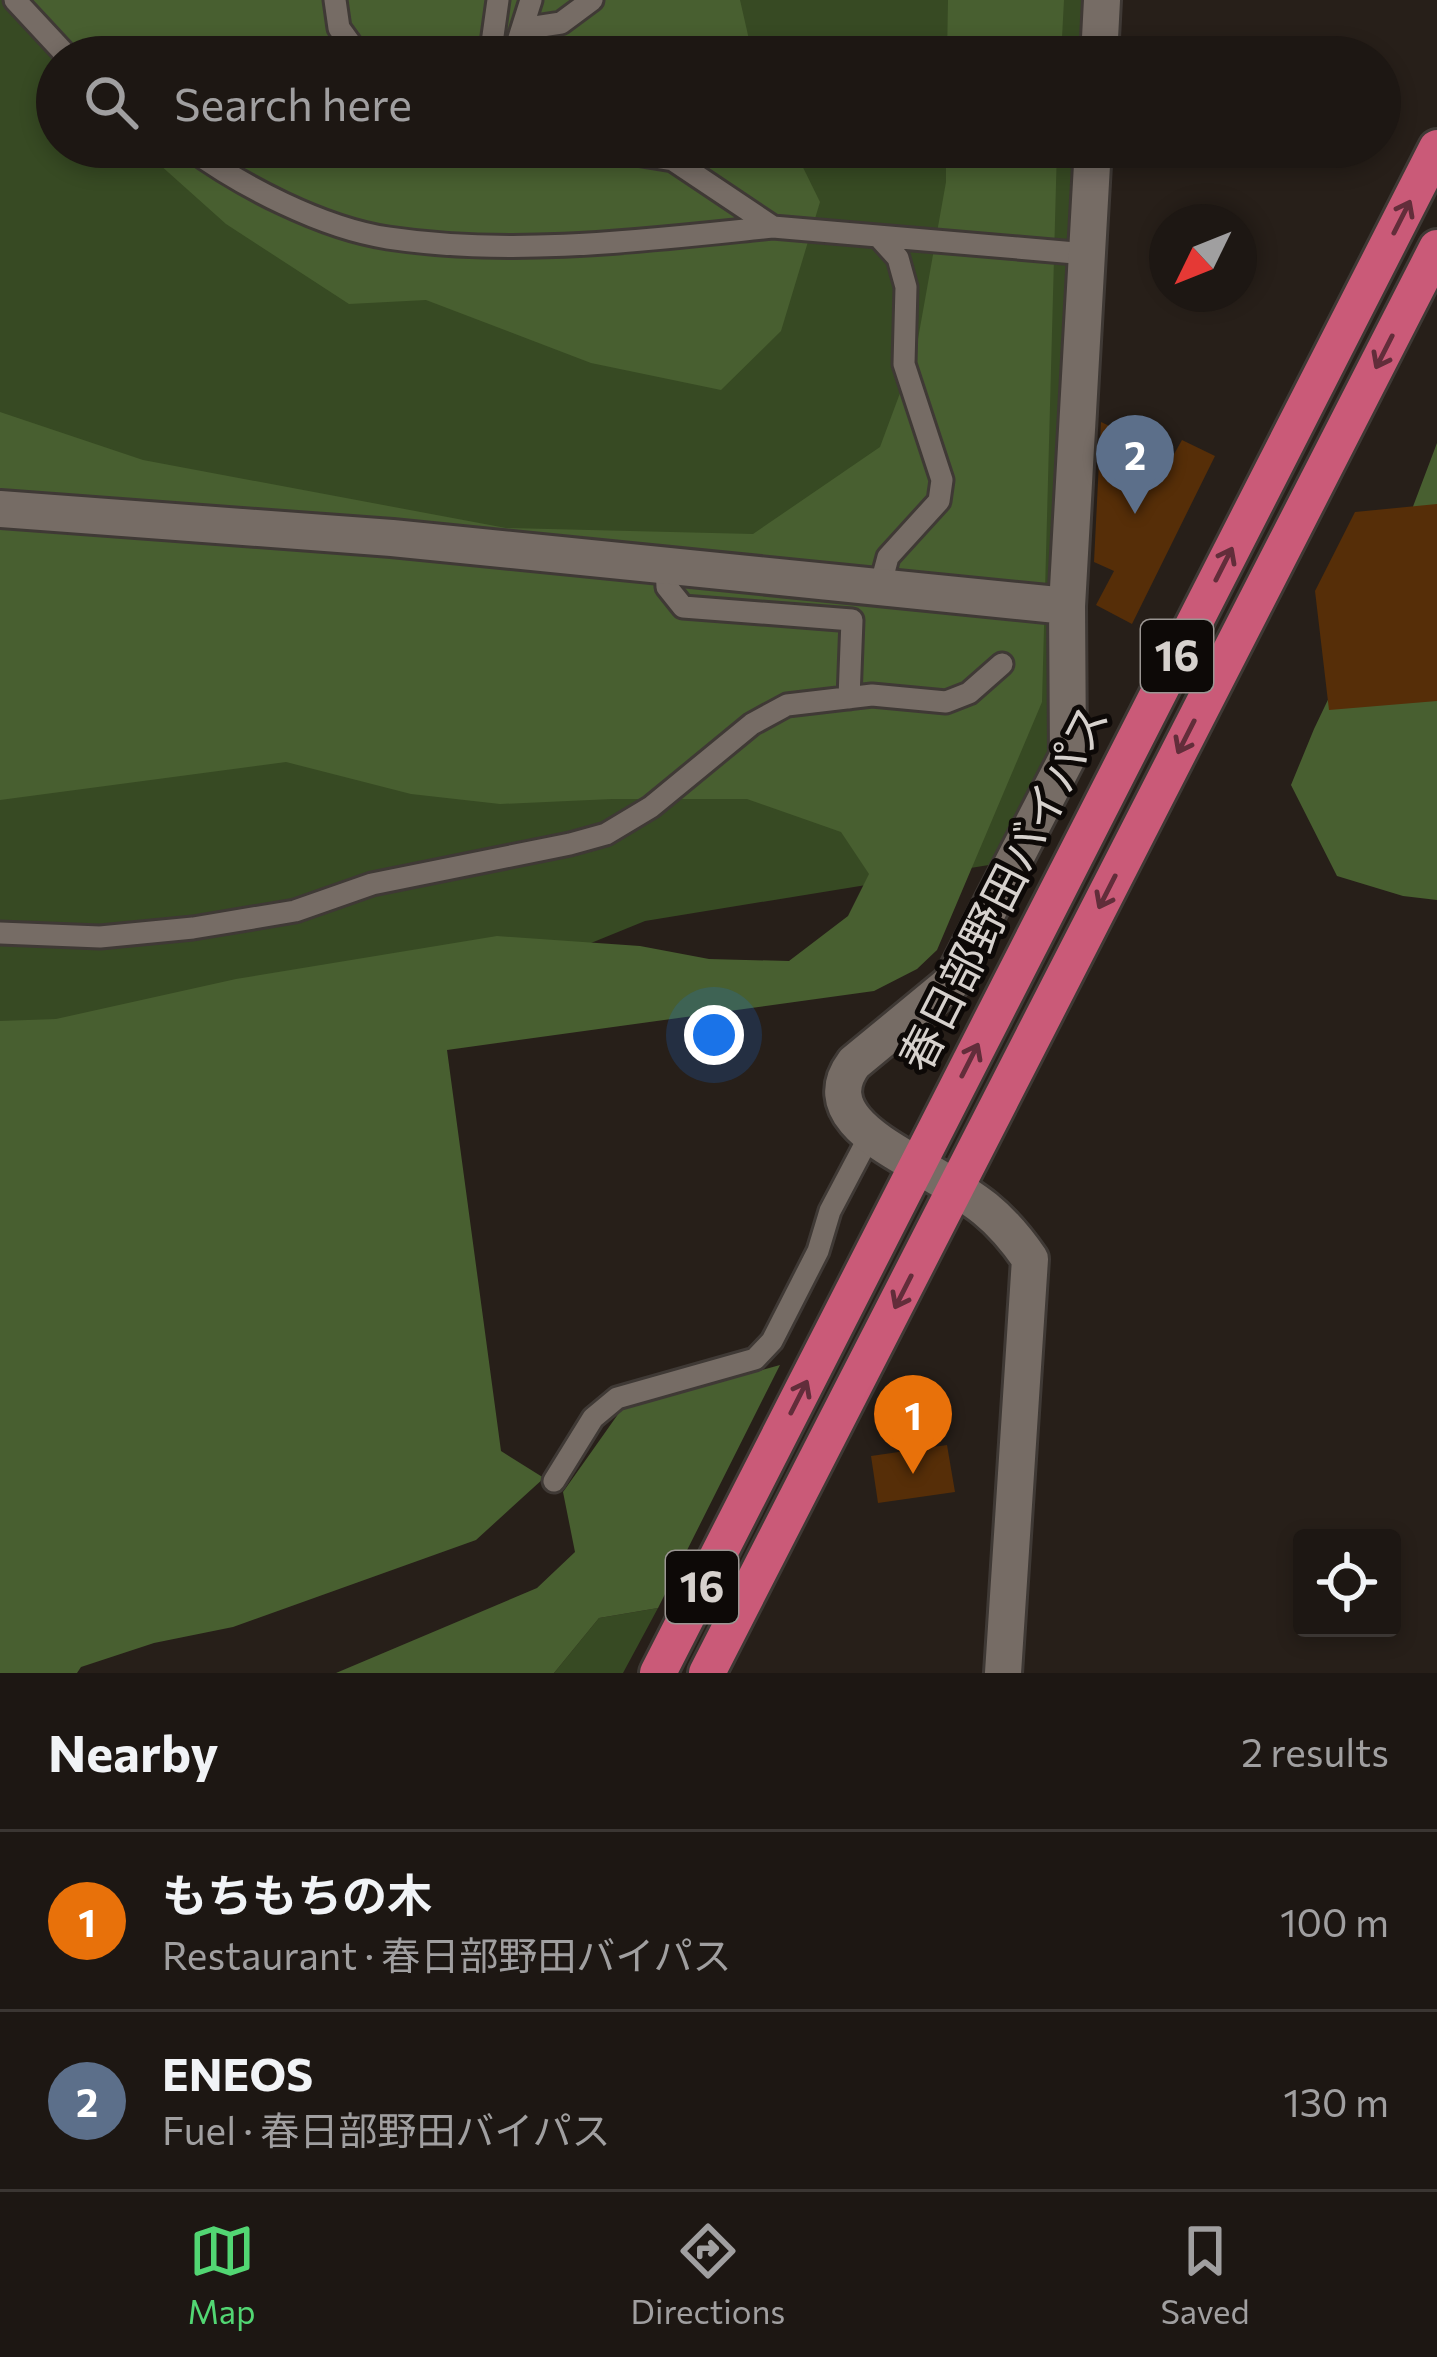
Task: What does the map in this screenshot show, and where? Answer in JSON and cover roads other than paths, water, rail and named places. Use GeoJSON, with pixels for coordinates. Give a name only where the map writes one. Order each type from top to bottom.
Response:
{"type":"FeatureCollection","features":[{"type":"Feature","properties":{"kind":"highway","name":"春日部野田バイパス"},"geometry":{"type":"LineString","coordinates":[[658,1673],[1437,148]]}},
{"type":"Feature","properties":{"kind":"highway","name":"春日部野田バイパス"},"geometry":{"type":"LineString","coordinates":[[707,1673],[1437,248]]}},
{"type":"Feature","properties":{"kind":"street"},"geometry":{"type":"LineString","coordinates":[[1100,36],[1102,0]]}},
{"type":"Feature","properties":{"kind":"street"},"geometry":{"type":"LineString","coordinates":[[1004,1673],[1030,1259],[1004,1222],[869,1137],[842,1095],[843,1077],[951,983],[1068,756],[1067,606],[1093,168]]}},
{"type":"Feature","properties":{"kind":"street"},"geometry":{"type":"LineString","coordinates":[[0,509],[392,538],[1067,606]]}},
{"type":"Feature","properties":{"kind":"lane"},"geometry":{"type":"LineString","coordinates":[[15,0],[48,36]]}},
{"type":"Feature","properties":{"kind":"lane"},"geometry":{"type":"LineString","coordinates":[[335,0],[345,36]]}},
{"type":"Feature","properties":{"kind":"lane"},"geometry":{"type":"LineString","coordinates":[[493,36],[498,0]]}},
{"type":"Feature","properties":{"kind":"lane"},"geometry":{"type":"LineString","coordinates":[[520,36],[531,0]]}},
{"type":"Feature","properties":{"kind":"lane"},"geometry":{"type":"LineString","coordinates":[[522,29],[561,23],[592,0]]}},
{"type":"Feature","properties":{"kind":"lane"},"geometry":{"type":"LineString","coordinates":[[217,168],[306,212],[384,238],[466,244],[614,243],[773,226],[1087,254]]}},
{"type":"Feature","properties":{"kind":"lane"},"geometry":{"type":"LineString","coordinates":[[685,168],[773,226]]}},
{"type":"Feature","properties":{"kind":"lane"},"geometry":{"type":"LineString","coordinates":[[878,236],[898,258],[906,287],[904,364],[942,480],[939,501],[888,557],[880,587]]}},
{"type":"Feature","properties":{"kind":"lane"},"geometry":{"type":"LineString","coordinates":[[666,566],[667,587],[683,607],[852,620],[849,698]]}},
{"type":"Feature","properties":{"kind":"lane"},"geometry":{"type":"LineString","coordinates":[[0,933],[100,937],[193,928],[295,910],[372,884],[607,834],[651,807],[752,724],[787,705],[872,695],[946,702],[969,693],[1002,664]]}},
{"type":"Feature","properties":{"kind":"lane"},"geometry":{"type":"LineString","coordinates":[[554,1481],[593,1418],[617,1398],[755,1359],[764,1350],[818,1251],[830,1211],[869,1137]]}},
{"type":"Feature","properties":{"kind":"place","name":"ENEOS"},"geometry":{"type":"Point","coordinates":[1135,514]}},
{"type":"Feature","properties":{"kind":"place","name":"もちもちの木"},"geometry":{"type":"Point","coordinates":[913,1474]}}]}
